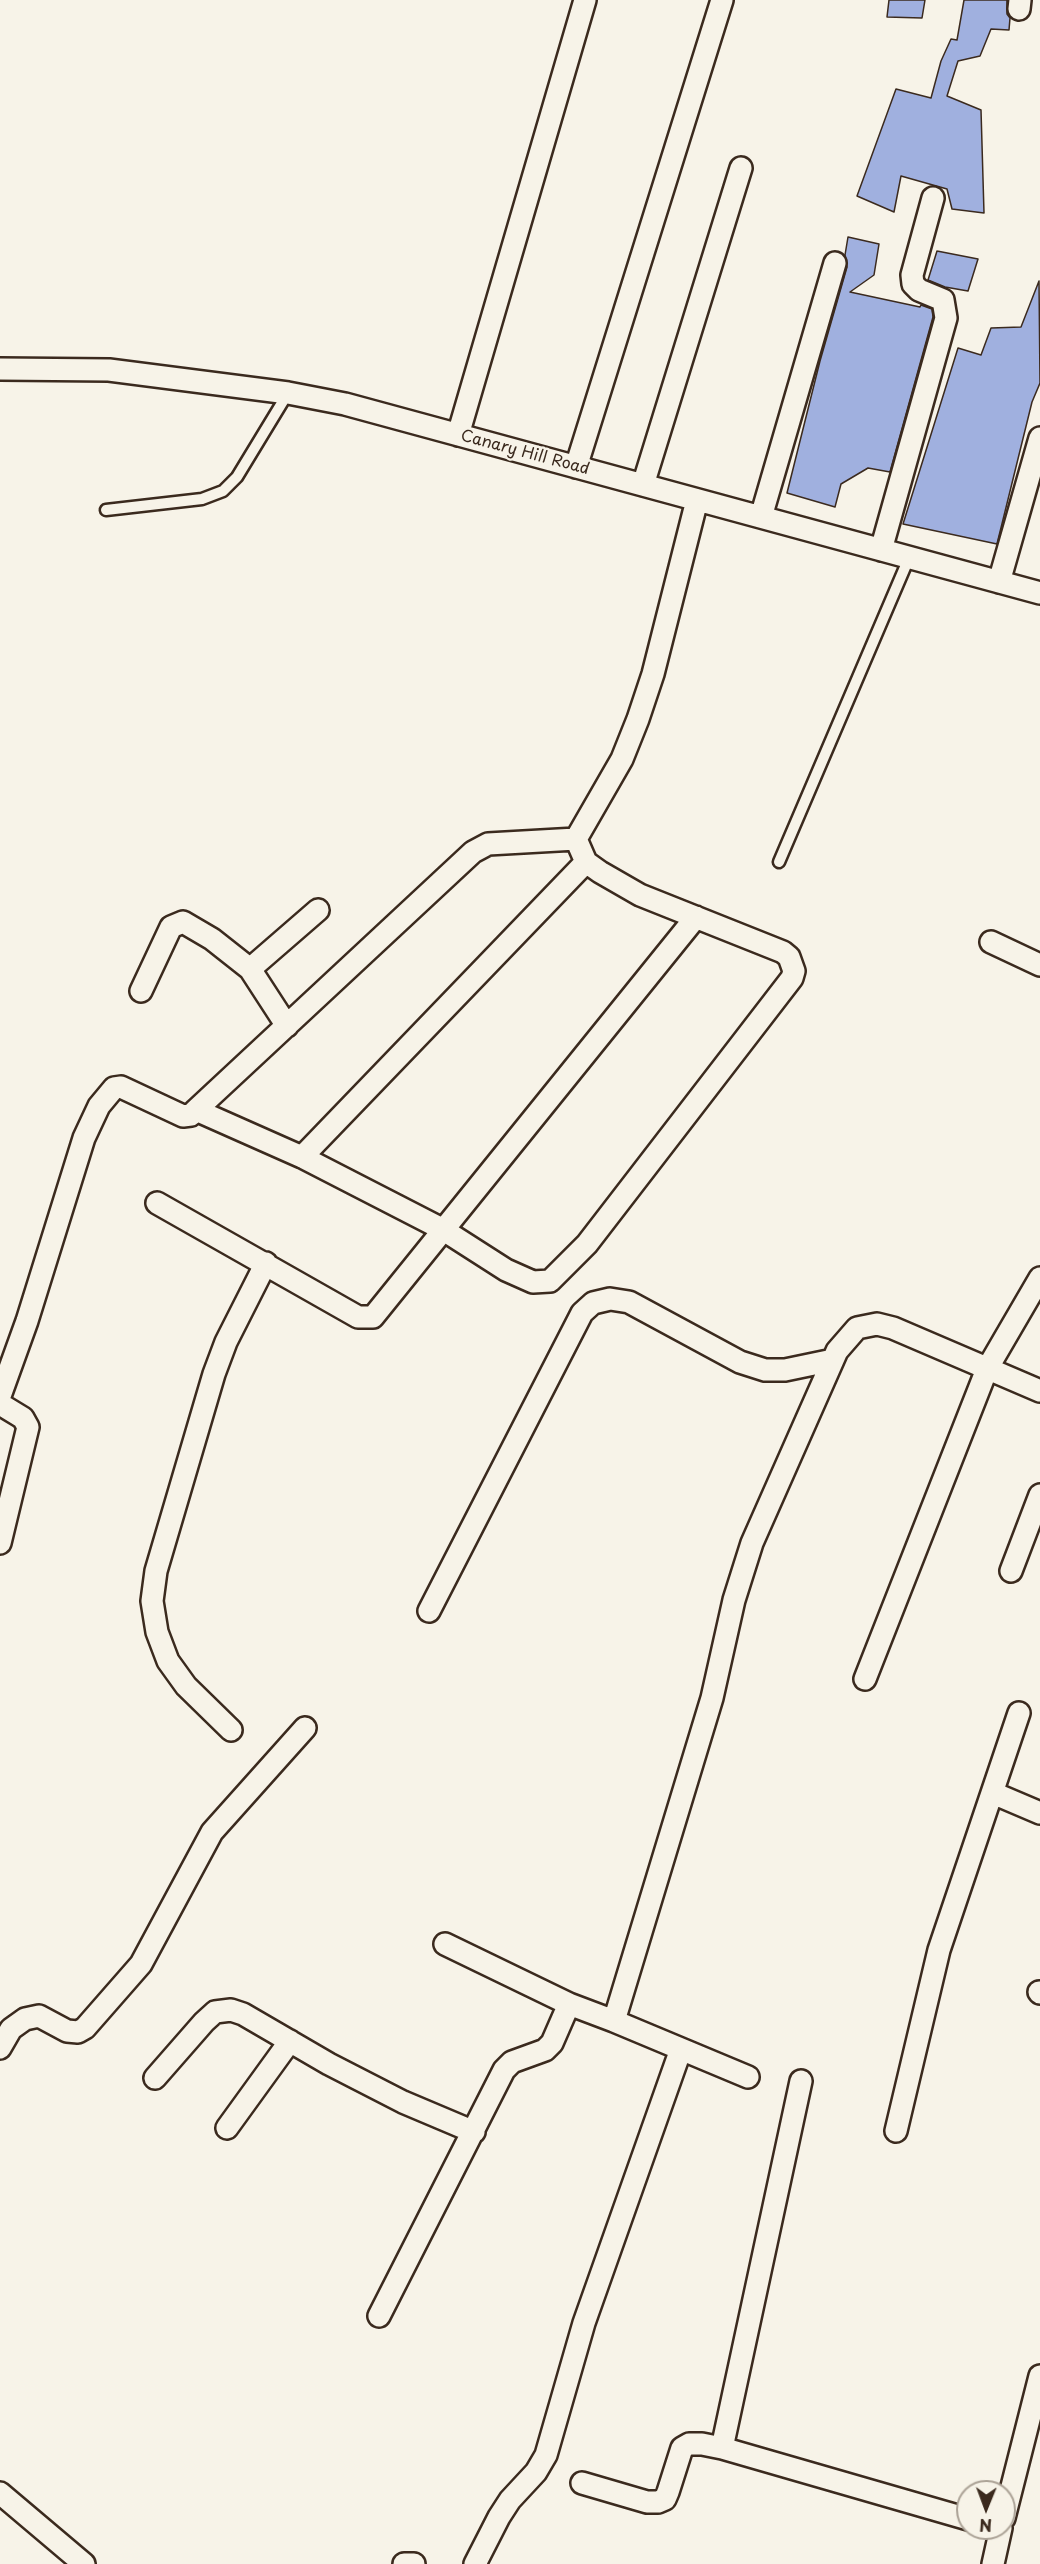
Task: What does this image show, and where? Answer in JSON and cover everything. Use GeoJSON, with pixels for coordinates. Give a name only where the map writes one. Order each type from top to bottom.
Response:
{"type":"FeatureCollection","features":[{"type":"Feature","properties":{"kind":"street"},"geometry":{"type":"LineString","coordinates":[[458,435],[585,0]]}},
{"type":"Feature","properties":{"kind":"street"},"geometry":{"type":"LineString","coordinates":[[576,467],[722,0]]}},
{"type":"Feature","properties":{"kind":"street"},"geometry":{"type":"LineString","coordinates":[[643,485],[741,168]]}},
{"type":"Feature","properties":{"kind":"street"},"geometry":{"type":"LineString","coordinates":[[881,550],[946,318],[943,300],[920,290],[913,284],[912,275],[933,198]]}},
{"type":"Feature","properties":{"kind":"street"},"geometry":{"type":"LineString","coordinates":[[761,517],[835,263]]}},
{"type":"Feature","properties":{"kind":"street","name":"Canary Hill Road"},"geometry":{"type":"LineString","coordinates":[[0,369],[109,370],[288,393],[345,404],[1040,593]]}},
{"type":"Feature","properties":{"kind":"street"},"geometry":{"type":"LineString","coordinates":[[999,582],[1040,438]]}},
{"type":"Feature","properties":{"kind":"street"},"geometry":{"type":"LineString","coordinates":[[576,839],[622,759],[638,719],[653,674],[696,500]]}},
{"type":"Feature","properties":{"kind":"street"},"geometry":{"type":"LineString","coordinates":[[195,1110],[302,1157],[442,1229],[486,1260],[539,1284],[554,1279],[587,1244],[792,978],[793,964],[783,952],[640,895],[586,862],[576,839]]}},
{"type":"Feature","properties":{"kind":"street"},"geometry":{"type":"LineString","coordinates":[[0,1396],[34,1300],[84,1138],[99,1106],[114,1089],[122,1087],[183,1116],[191,1115],[472,852],[488,844],[576,839]]}},
{"type":"Feature","properties":{"kind":"street"},"geometry":{"type":"LineString","coordinates":[[302,1157],[586,862]]}},
{"type":"Feature","properties":{"kind":"street"},"geometry":{"type":"LineString","coordinates":[[249,969],[318,910]]}},
{"type":"Feature","properties":{"kind":"street"},"geometry":{"type":"LineString","coordinates":[[157,1203],[358,1317],[369,1318],[377,1314],[442,1229],[696,917]]}},
{"type":"Feature","properties":{"kind":"street"},"geometry":{"type":"LineString","coordinates":[[141,991],[171,927],[178,922],[188,923],[249,969],[287,1026]]}},
{"type":"Feature","properties":{"kind":"street"},"geometry":{"type":"LineString","coordinates":[[992,942],[1040,965]]}},
{"type":"Feature","properties":{"kind":"street"},"geometry":{"type":"LineString","coordinates":[[231,1730],[186,1686],[168,1661],[157,1632],[152,1600],[156,1571],[214,1374],[226,1342],[266,1263]]}},
{"type":"Feature","properties":{"kind":"street"},"geometry":{"type":"LineString","coordinates":[[865,1679],[987,1369],[1040,1278]]}},
{"type":"Feature","properties":{"kind":"street"},"geometry":{"type":"LineString","coordinates":[[429,1611],[582,1313],[593,1303],[610,1299],[629,1302],[740,1362],[765,1370],[785,1370],[833,1360]]}},
{"type":"Feature","properties":{"kind":"street"},"geometry":{"type":"LineString","coordinates":[[614,2021],[711,1698],[734,1600],[752,1543],[833,1360],[848,1336],[857,1328],[877,1324],[893,1328],[1040,1390]]}},
{"type":"Feature","properties":{"kind":"street"},"geometry":{"type":"LineString","coordinates":[[0,1404],[23,1418],[28,1427],[0,1543]]}},
{"type":"Feature","properties":{"kind":"street"},"geometry":{"type":"LineString","coordinates":[[1011,1571],[1040,1495]]}},
{"type":"Feature","properties":{"kind":"street"},"geometry":{"type":"LineString","coordinates":[[896,2131],[939,1950],[1019,1713]]}},
{"type":"Feature","properties":{"kind":"street"},"geometry":{"type":"LineString","coordinates":[[0,2048],[11,2029],[25,2019],[39,2016],[67,2031],[78,2032],[85,2028],[141,1964],[212,1832],[306,1728]]}},
{"type":"Feature","properties":{"kind":"street"},"geometry":{"type":"LineString","coordinates":[[993,1793],[1040,1813]]}},
{"type":"Feature","properties":{"kind":"street"},"geometry":{"type":"LineString","coordinates":[[445,1944],[569,2004],[748,2077]]}},
{"type":"Feature","properties":{"kind":"street"},"geometry":{"type":"LineString","coordinates":[[379,2316],[504,2070],[512,2061],[546,2050],[552,2043],[569,2004]]}},
{"type":"Feature","properties":{"kind":"street"},"geometry":{"type":"LineString","coordinates":[[154,2078],[215,2012],[231,2010],[243,2014],[403,2102],[474,2132]]}},
{"type":"Feature","properties":{"kind":"street"},"geometry":{"type":"LineString","coordinates":[[227,2128],[290,2041]]}},
{"type":"Feature","properties":{"kind":"street"},"geometry":{"type":"LineString","coordinates":[[475,2564],[510,2500],[536,2472],[546,2455],[584,2323],[681,2049]]}},
{"type":"Feature","properties":{"kind":"street"},"geometry":{"type":"LineString","coordinates":[[722,2448],[801,2081]]}},
{"type":"Feature","properties":{"kind":"street"},"geometry":{"type":"LineString","coordinates":[[1014,2480],[1040,2376]]}},
{"type":"Feature","properties":{"kind":"street"},"geometry":{"type":"LineString","coordinates":[[582,2483],[647,2502],[657,2502],[665,2499],[682,2448],[696,2444],[722,2448],[956,2516]]}},
{"type":"Feature","properties":{"kind":"street"},"geometry":{"type":"LineString","coordinates":[[0,2493],[84,2564]]}},
{"type":"Feature","properties":{"kind":"street"},"geometry":{"type":"LineString","coordinates":[[993,2564],[998,2540]]}},
{"type":"Feature","properties":{"kind":"street"},"geometry":{"type":"LineString","coordinates":[[404,2564],[414,2564]]}},
{"type":"Feature","properties":{"kind":"lane"},"geometry":{"type":"LineString","coordinates":[[106,510],[202,499],[223,491],[237,477],[288,393]]}},
{"type":"Feature","properties":{"kind":"lane"},"geometry":{"type":"LineString","coordinates":[[779,862],[909,558]]}},
{"type":"Feature","properties":{"kind":"building"},"geometry":{"type":"Polygon","coordinates":[[[889,0],[925,0],[922,18],[887,17],[889,0]]]}},
{"type":"Feature","properties":{"kind":"building"},"geometry":{"type":"Polygon","coordinates":[[[964,0],[1007,0],[1007,14],[1010,18],[1009,30],[991,29],[980,56],[958,61],[947,96],[981,110],[984,213],[952,209],[947,189],[901,176],[894,212],[857,196],[896,89],[931,98],[941,61],[951,39],[957,40],[964,0]]]}},
{"type":"Feature","properties":{"kind":"building"},"geometry":{"type":"Polygon","coordinates":[[[848,237],[879,244],[874,275],[850,292],[920,307],[921,305],[932,309],[933,317],[890,472],[868,468],[841,484],[835,507],[787,493],[820,361],[847,267],[845,255],[848,237]]]}},
{"type":"Feature","properties":{"kind":"building"},"geometry":{"type":"Polygon","coordinates":[[[937,251],[978,259],[968,291],[945,287],[928,280],[937,251]]]}},
{"type":"Feature","properties":{"kind":"building"},"geometry":{"type":"Polygon","coordinates":[[[1039,281],[1040,383],[1032,402],[997,544],[903,524],[958,348],[981,355],[991,328],[1021,327],[1039,281]]]}}]}
